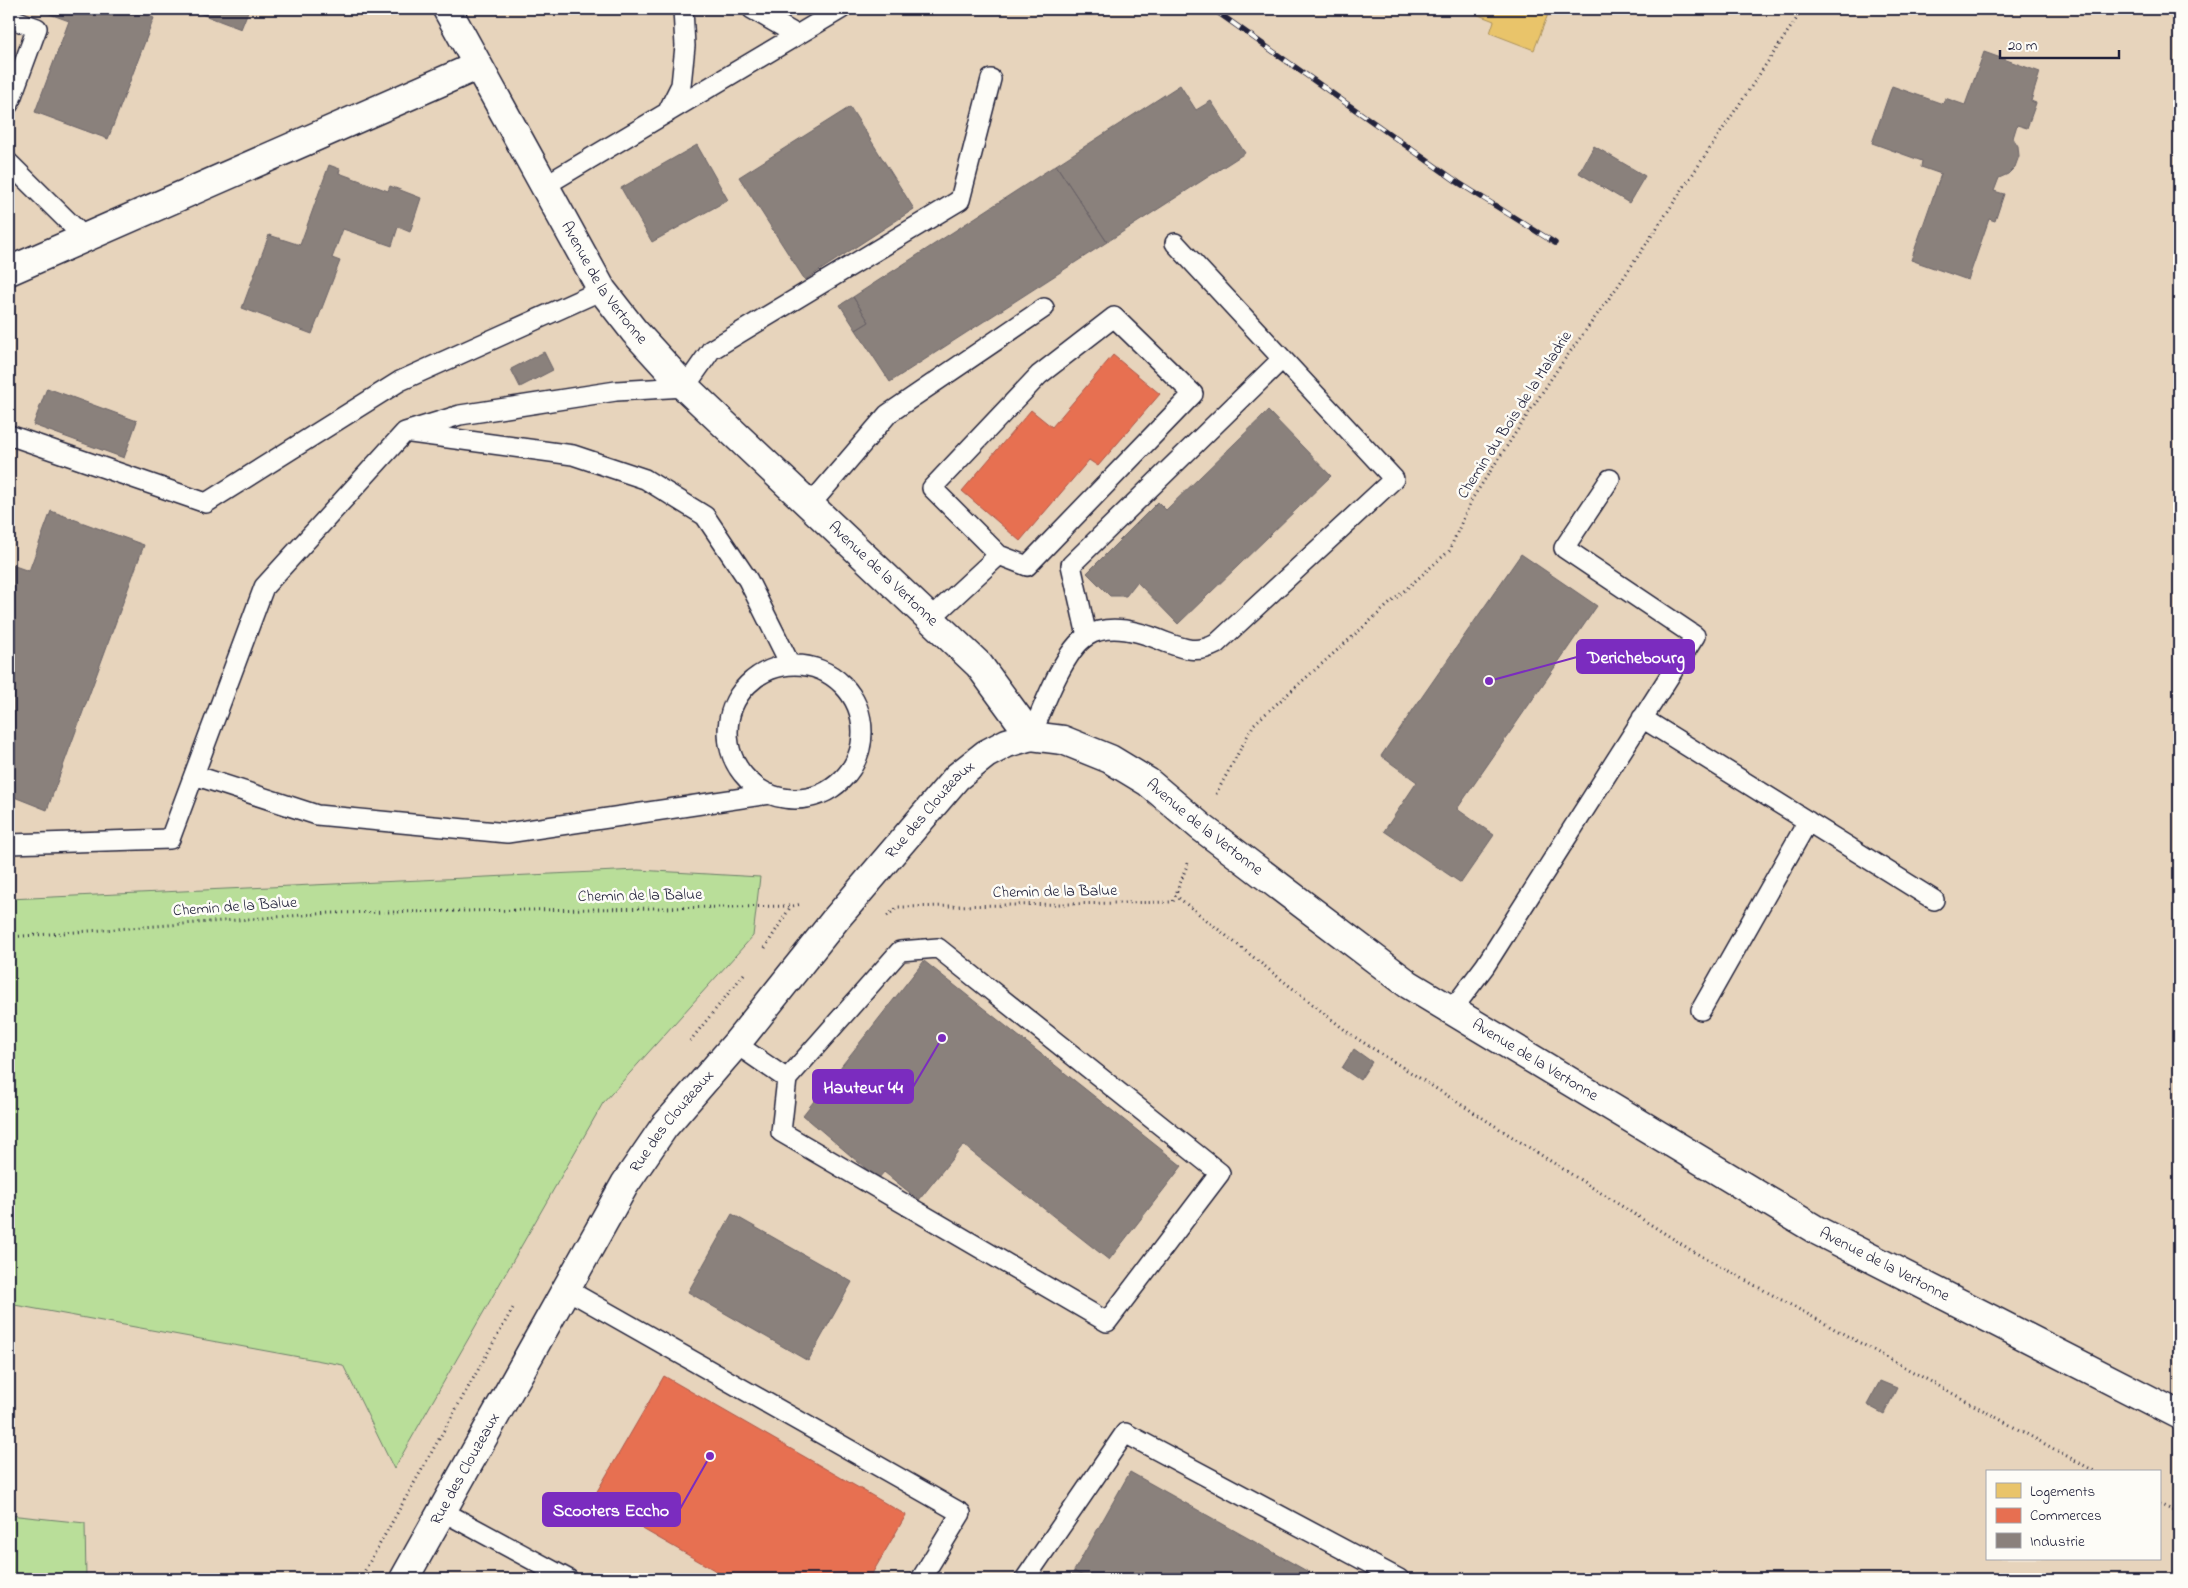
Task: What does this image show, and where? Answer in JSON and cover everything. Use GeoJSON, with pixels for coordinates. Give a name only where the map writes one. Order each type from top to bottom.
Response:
{"type":"FeatureCollection","features":[{"type":"Feature","properties":{"kind":"street","name":"Avenue de la Vertonne"},"geometry":{"type":"LineString","coordinates":[[447,9],[602,290],[634,331],[685,387],[979,665],[1031,736],[1063,740],[1110,759],[1148,782],[1201,827],[1408,984],[1818,1231],[2179,1415]]}},
{"type":"Feature","properties":{"kind":"street"},"geometry":{"type":"LineString","coordinates":[[9,271],[477,66]]}},
{"type":"Feature","properties":{"kind":"street","name":"Rue des Clouzeaux"},"geometry":{"type":"LineString","coordinates":[[404,1579],[625,1184],[658,1135],[736,1044],[835,920],[956,776],[986,754],[1006,743],[1031,736]]}},
{"type":"Feature","properties":{"kind":"lane"},"geometry":{"type":"LineString","coordinates":[[667,113],[681,85],[685,46],[683,9]]}},
{"type":"Feature","properties":{"kind":"lane"},"geometry":{"type":"LineString","coordinates":[[752,9],[797,34]]}},
{"type":"Feature","properties":{"kind":"lane"},"geometry":{"type":"LineString","coordinates":[[544,186],[841,9]]}},
{"type":"Feature","properties":{"kind":"lane"},"geometry":{"type":"LineString","coordinates":[[9,18],[37,28],[10,96]]}},
{"type":"Feature","properties":{"kind":"lane"},"geometry":{"type":"LineString","coordinates":[[9,844],[170,839],[264,587],[405,432],[470,414],[616,391],[685,387],[711,350],[960,200],[991,80]]}},
{"type":"Feature","properties":{"kind":"lane"},"geometry":{"type":"LineString","coordinates":[[9,163],[84,237]]}},
{"type":"Feature","properties":{"kind":"lane"},"geometry":{"type":"LineString","coordinates":[[1031,736],[1065,660],[1087,636],[1111,629],[1133,631],[1181,648],[1203,650],[1216,644],[1394,480],[1175,243]]}},
{"type":"Feature","properties":{"kind":"lane"},"geometry":{"type":"LineString","coordinates":[[9,435],[206,503],[400,381],[602,290]]}},
{"type":"Feature","properties":{"kind":"lane"},"geometry":{"type":"LineString","coordinates":[[810,505],[888,414],[1044,308]]}},
{"type":"Feature","properties":{"kind":"lane"},"geometry":{"type":"LineString","coordinates":[[1114,317],[1193,394],[1027,566],[999,555],[932,488],[1039,374],[1114,317]]}},
{"type":"Feature","properties":{"kind":"lane"},"geometry":{"type":"LineString","coordinates":[[1087,636],[1071,565],[1282,359]]}},
{"type":"Feature","properties":{"kind":"lane"},"geometry":{"type":"LineString","coordinates":[[405,432],[573,455],[645,479],[704,516],[748,580],[790,664]]}},
{"type":"Feature","properties":{"kind":"lane"},"geometry":{"type":"LineString","coordinates":[[1451,1011],[1485,966],[1695,636],[1564,548],[1610,479]]}},
{"type":"Feature","properties":{"kind":"lane"},"geometry":{"type":"LineString","coordinates":[[930,619],[999,555]]}},
{"type":"Feature","properties":{"kind":"lane"},"geometry":{"type":"LineString","coordinates":[[194,774],[316,816],[507,833],[770,794],[800,799],[829,790],[851,770],[862,742],[860,712],[844,686],[820,669],[790,664],[761,673],[739,693],[728,721],[730,752],[745,777],[770,794]]}},
{"type":"Feature","properties":{"kind":"lane"},"geometry":{"type":"LineString","coordinates":[[1642,718],[1934,900]]}},
{"type":"Feature","properties":{"kind":"lane"},"geometry":{"type":"LineString","coordinates":[[1700,1010],[1808,821]]}},
{"type":"Feature","properties":{"kind":"lane"},"geometry":{"type":"LineString","coordinates":[[938,948],[1220,1173],[1107,1322],[781,1132],[787,1079],[900,951],[938,948]]}},
{"type":"Feature","properties":{"kind":"lane"},"geometry":{"type":"LineString","coordinates":[[736,1044],[787,1079]]}},
{"type":"Feature","properties":{"kind":"lane"},"geometry":{"type":"LineString","coordinates":[[566,1289],[961,1513],[921,1579]]}},
{"type":"Feature","properties":{"kind":"lane"},"geometry":{"type":"LineString","coordinates":[[1025,1579],[1125,1433],[1399,1579]]}},
{"type":"Feature","properties":{"kind":"lane"},"geometry":{"type":"LineString","coordinates":[[442,1511],[568,1579]]}},
{"type":"Feature","properties":{"kind":"path","name":"Chemin du Bois de la Maladrie"},"geometry":{"type":"LineString","coordinates":[[1201,827],[1254,724],[1449,551],[1472,499],[1559,367],[1618,286],[1803,9]]}},
{"type":"Feature","properties":{"kind":"path"},"geometry":{"type":"LineString","coordinates":[[1201,827],[1175,895],[1350,1034],[1694,1252],[2092,1470]]}},
{"type":"Feature","properties":{"kind":"path","name":"Chemin de la Balue"},"geometry":{"type":"LineString","coordinates":[[882,919],[898,907],[1173,902],[1175,895]]}},
{"type":"Feature","properties":{"kind":"path","name":"Chemin de la Balue"},"geometry":{"type":"LineString","coordinates":[[9,936],[330,912],[782,906],[797,903],[816,905],[835,920]]}},
{"type":"Feature","properties":{"kind":"path"},"geometry":{"type":"LineString","coordinates":[[2160,1504],[2179,1513]]}},
{"type":"Feature","properties":{"kind":"shaded area"},"geometry":{"type":"Polygon","coordinates":[[[9,9],[2179,9],[2179,1579],[9,1579],[9,9]]]}},
{"type":"Feature","properties":{"kind":"green space"},"geometry":{"type":"Polygon","coordinates":[[[638,870],[760,877],[753,936],[603,1103],[394,1469],[343,1365],[9,1304],[9,899],[638,870]]]}},
{"type":"Feature","properties":{"kind":"green space"},"geometry":{"type":"Polygon","coordinates":[[[9,1515],[85,1523],[86,1579],[9,1579],[9,1515]]]}},
{"type":"Feature","properties":{"kind":"building: Logements"},"geometry":{"type":"Polygon","coordinates":[[[1463,9],[1550,9],[1534,50],[1490,33],[1494,21],[1463,9]]]}},
{"type":"Feature","properties":{"kind":"building: Commerces"},"geometry":{"type":"Polygon","coordinates":[[[1113,355],[1160,394],[1098,466],[1089,460],[1020,541],[962,491],[1031,410],[1052,427],[1113,355]]]}},
{"type":"Feature","properties":{"kind":"building: Commerces"},"geometry":{"type":"Polygon","coordinates":[[[664,1376],[906,1515],[869,1579],[730,1579],[592,1500],[664,1376]]]}},
{"type":"Feature","properties":{"kind":"building: Industrie"},"geometry":{"type":"Polygon","coordinates":[[[36,9],[144,9],[142,13],[154,18],[108,139],[35,112],[69,21],[36,9]]]}},
{"type":"Feature","properties":{"kind":"building: Industrie"},"geometry":{"type":"Polygon","coordinates":[[[188,9],[249,9],[241,29],[188,9]]]}},
{"type":"Feature","properties":{"kind":"building: Industrie"},"geometry":{"type":"Polygon","coordinates":[[[1984,52],[2040,72],[2031,101],[2036,103],[2027,128],[2017,125],[2013,138],[2018,146],[2019,156],[2015,167],[2008,174],[1999,178],[1994,191],[2004,194],[1995,221],[1989,219],[1968,280],[1911,260],[1941,174],[1921,167],[1922,161],[1872,143],[1892,86],[1943,104],[1945,98],[1965,105],[1984,52]]]}},
{"type":"Feature","properties":{"kind":"building: Industrie"},"geometry":{"type":"Polygon","coordinates":[[[1180,85],[1196,110],[1211,101],[1245,153],[1107,242],[1056,165],[1180,85]]]}},
{"type":"Feature","properties":{"kind":"building: Industrie"},"geometry":{"type":"Polygon","coordinates":[[[850,107],[914,209],[805,280],[739,177],[850,107]]]}},
{"type":"Feature","properties":{"kind":"building: Industrie"},"geometry":{"type":"Polygon","coordinates":[[[697,145],[728,200],[652,242],[621,188],[697,145]]]}},
{"type":"Feature","properties":{"kind":"building: Industrie"},"geometry":{"type":"Polygon","coordinates":[[[1594,146],[1645,176],[1629,203],[1579,173],[1594,146]]]}},
{"type":"Feature","properties":{"kind":"building: Industrie"},"geometry":{"type":"Polygon","coordinates":[[[329,165],[340,169],[339,173],[388,191],[390,186],[421,198],[410,232],[398,227],[392,246],[343,229],[332,258],[340,261],[312,334],[242,308],[269,235],[300,245],[329,165]]]}},
{"type":"Feature","properties":{"kind":"building: Industrie"},"geometry":{"type":"Polygon","coordinates":[[[1056,165],[1107,242],[890,382],[856,330],[869,322],[853,297],[1056,165]]]}},
{"type":"Feature","properties":{"kind":"building: Industrie"},"geometry":{"type":"Polygon","coordinates":[[[853,297],[869,322],[856,330],[840,305],[853,297]]]}},
{"type":"Feature","properties":{"kind":"building: Industrie"},"geometry":{"type":"Polygon","coordinates":[[[544,352],[553,370],[520,387],[511,369],[544,352]]]}},
{"type":"Feature","properties":{"kind":"building: Industrie"},"geometry":{"type":"Polygon","coordinates":[[[47,388],[137,421],[124,458],[33,425],[47,388]]]}},
{"type":"Feature","properties":{"kind":"building: Industrie"},"geometry":{"type":"Polygon","coordinates":[[[1268,411],[1331,476],[1178,624],[1137,582],[1126,596],[1110,596],[1087,573],[1158,502],[1166,510],[1268,411]]]}},
{"type":"Feature","properties":{"kind":"building: Industrie"},"geometry":{"type":"Polygon","coordinates":[[[51,511],[144,545],[47,810],[9,795],[9,564],[29,571],[51,511]]]}},
{"type":"Feature","properties":{"kind":"building: Industrie"},"geometry":{"type":"Polygon","coordinates":[[[1521,554],[1597,606],[1457,809],[1494,835],[1461,883],[1384,831],[1417,782],[1381,756],[1521,554]]]}},
{"type":"Feature","properties":{"kind":"building: Industrie"},"geometry":{"type":"Polygon","coordinates":[[[924,961],[1182,1166],[1109,1260],[963,1145],[919,1200],[884,1172],[878,1179],[803,1115],[924,961]]]}},
{"type":"Feature","properties":{"kind":"building: Industrie"},"geometry":{"type":"Polygon","coordinates":[[[1354,1049],[1372,1062],[1360,1080],[1342,1068],[1354,1049]]]}},
{"type":"Feature","properties":{"kind":"building: Industrie"},"geometry":{"type":"Polygon","coordinates":[[[732,1214],[852,1282],[808,1361],[688,1292],[732,1214]]]}},
{"type":"Feature","properties":{"kind":"building: Industrie"},"geometry":{"type":"Polygon","coordinates":[[[1880,1381],[1897,1388],[1884,1414],[1867,1405],[1880,1381]]]}},
{"type":"Feature","properties":{"kind":"building: Industrie"},"geometry":{"type":"Polygon","coordinates":[[[1130,1472],[1321,1579],[1088,1579],[1074,1571],[1130,1472]]]}},
{"type":"Feature","properties":{"kind":"building: Industrie"},"geometry":{"type":"Polygon","coordinates":[[[1074,1571],[1088,1579],[1070,1579],[1074,1571]]]}},
{"type":"Feature","properties":{"kind":"railway"},"geometry":{"type":"LineString","coordinates":[[1213,9],[1459,183],[1555,243]]}},
{"type":"Feature","properties":{"kind":"place","name":"Derichebourg"},"geometry":{"type":"Point","coordinates":[1489,681]}},
{"type":"Feature","properties":{"kind":"place","name":"Hauteur 44"},"geometry":{"type":"Point","coordinates":[942,1038]}},
{"type":"Feature","properties":{"kind":"place","name":"Scooters Eccho"},"geometry":{"type":"Point","coordinates":[710,1456]}}]}
